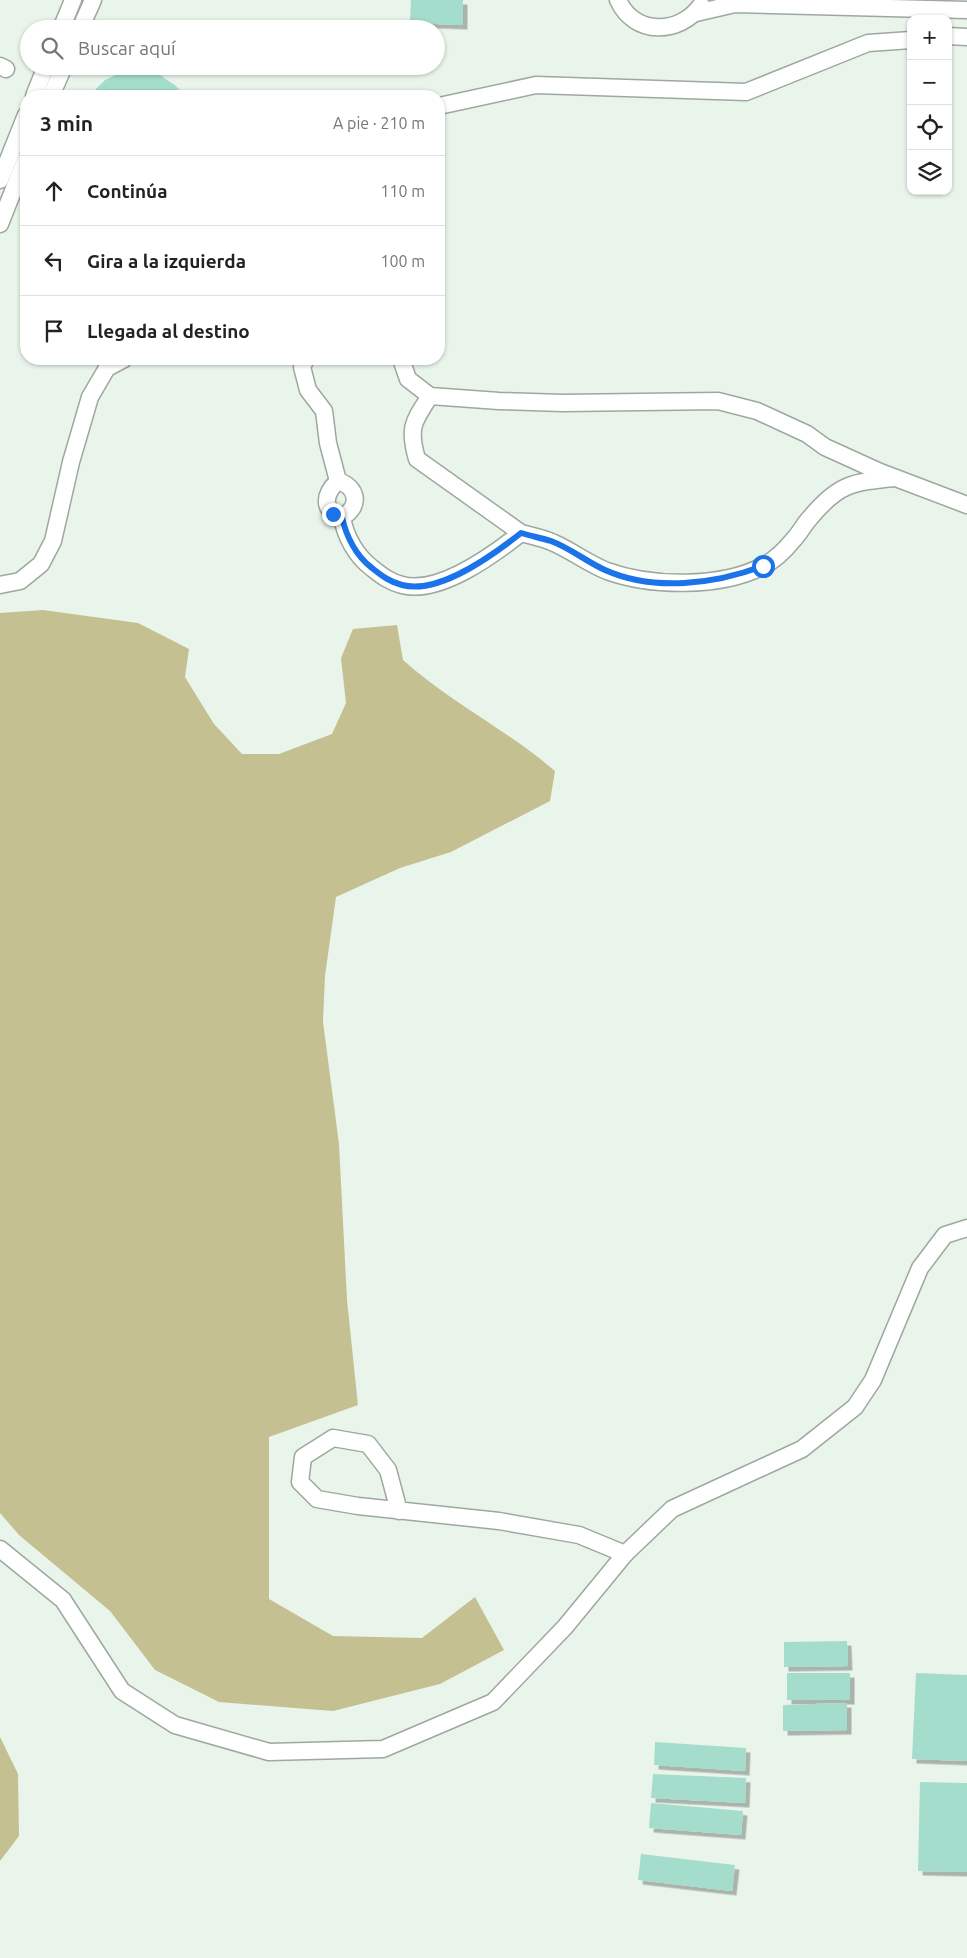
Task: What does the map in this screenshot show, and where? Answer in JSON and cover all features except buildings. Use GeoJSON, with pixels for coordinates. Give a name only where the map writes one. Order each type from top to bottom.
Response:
{"type":"FeatureCollection","features":[{"type":"Feature","properties":{"kind":"street"},"geometry":{"type":"LineString","coordinates":[[65,20],[73,0]]}},
{"type":"Feature","properties":{"kind":"street"},"geometry":{"type":"LineString","coordinates":[[618,1],[636,21],[661,28],[685,22],[699,6],[735,4],[967,10]]}},
{"type":"Feature","properties":{"kind":"street"},"geometry":{"type":"LineString","coordinates":[[84,20],[91,3]]}},
{"type":"Feature","properties":{"kind":"street"},"geometry":{"type":"LineString","coordinates":[[952,36],[967,37]]}},
{"type":"Feature","properties":{"kind":"street"},"geometry":{"type":"LineString","coordinates":[[445,105],[536,85],[746,92],[868,43],[907,40]]}},
{"type":"Feature","properties":{"kind":"street"},"geometry":{"type":"LineString","coordinates":[[36,90],[42,75]]}},
{"type":"Feature","properties":{"kind":"street"},"geometry":{"type":"LineString","coordinates":[[54,90],[60,75]]}},
{"type":"Feature","properties":{"kind":"street"},"geometry":{"type":"LineString","coordinates":[[0,180],[20,130]]}},
{"type":"Feature","properties":{"kind":"street"},"geometry":{"type":"LineString","coordinates":[[0,224],[20,173]]}},
{"type":"Feature","properties":{"kind":"street"},"geometry":{"type":"LineString","coordinates":[[0,585],[20,581],[41,564],[53,541],[71,462],[90,397],[107,368],[113,365]]}},
{"type":"Feature","properties":{"kind":"street"},"geometry":{"type":"LineString","coordinates":[[303,365],[308,390],[324,411],[328,443],[338,481]]}},
{"type":"Feature","properties":{"kind":"street"},"geometry":{"type":"LineString","coordinates":[[403,365],[408,379],[430,396],[554,403],[718,401],[757,411],[807,434],[825,447],[895,478],[967,506]]}},
{"type":"Feature","properties":{"kind":"street"},"geometry":{"type":"LineString","coordinates":[[430,396],[414,420],[412,441],[417,459],[521,533],[552,542],[606,570],[629,578],[689,583],[738,576],[763,566],[790,544],[808,520],[840,488],[872,480],[895,478]]}},
{"type":"Feature","properties":{"kind":"street"},"geometry":{"type":"LineString","coordinates":[[338,481],[352,489],[356,497],[354,506],[349,513],[342,517],[333,514],[328,506],[326,497],[330,488],[338,481]]}},
{"type":"Feature","properties":{"kind":"street"},"geometry":{"type":"LineString","coordinates":[[342,517],[345,532],[364,562],[388,581],[403,586],[422,587],[449,577],[493,555],[521,533]]}},
{"type":"Feature","properties":{"kind":"street"},"geometry":{"type":"LineString","coordinates":[[0,1549],[63,1600],[122,1691],[175,1725],[269,1752],[383,1749],[493,1702],[565,1627],[625,1554],[672,1509],[802,1449],[855,1407],[873,1380],[920,1268],[945,1235],[967,1228]]}},
{"type":"Feature","properties":{"kind":"street"},"geometry":{"type":"LineString","coordinates":[[398,1510],[388,1470],[368,1444],[333,1438],[303,1457],[300,1482],[317,1499],[398,1510],[499,1521],[579,1535],[625,1554]]}},
{"type":"Feature","properties":{"kind":"shaded area"},"geometry":{"type":"Polygon","coordinates":[[[43,610],[138,623],[189,649],[185,677],[214,724],[242,754],[279,754],[332,734],[346,703],[341,658],[353,629],[397,625],[403,660],[440,689],[518,742],[555,771],[550,801],[451,852],[400,868],[336,897],[325,976],[323,1022],[339,1144],[347,1300],[358,1405],[269,1437],[269,1599],[333,1636],[422,1638],[475,1597],[504,1650],[440,1684],[333,1711],[219,1702],[155,1670],[110,1611],[19,1535],[0,1513],[0,613],[43,610]]]}},
{"type":"Feature","properties":{"kind":"shaded area"},"geometry":{"type":"Polygon","coordinates":[[[0,1737],[18,1774],[19,1836],[0,1861],[0,1737]]]}},
{"type":"Feature","properties":{"kind":"route"},"geometry":{"type":"LineString","coordinates":[[333,514],[342,517],[345,532],[364,562],[388,581],[403,586],[422,587],[449,577],[493,555],[521,533],[552,542],[606,570],[629,578],[689,583],[738,576],[763,566]]}}]}
